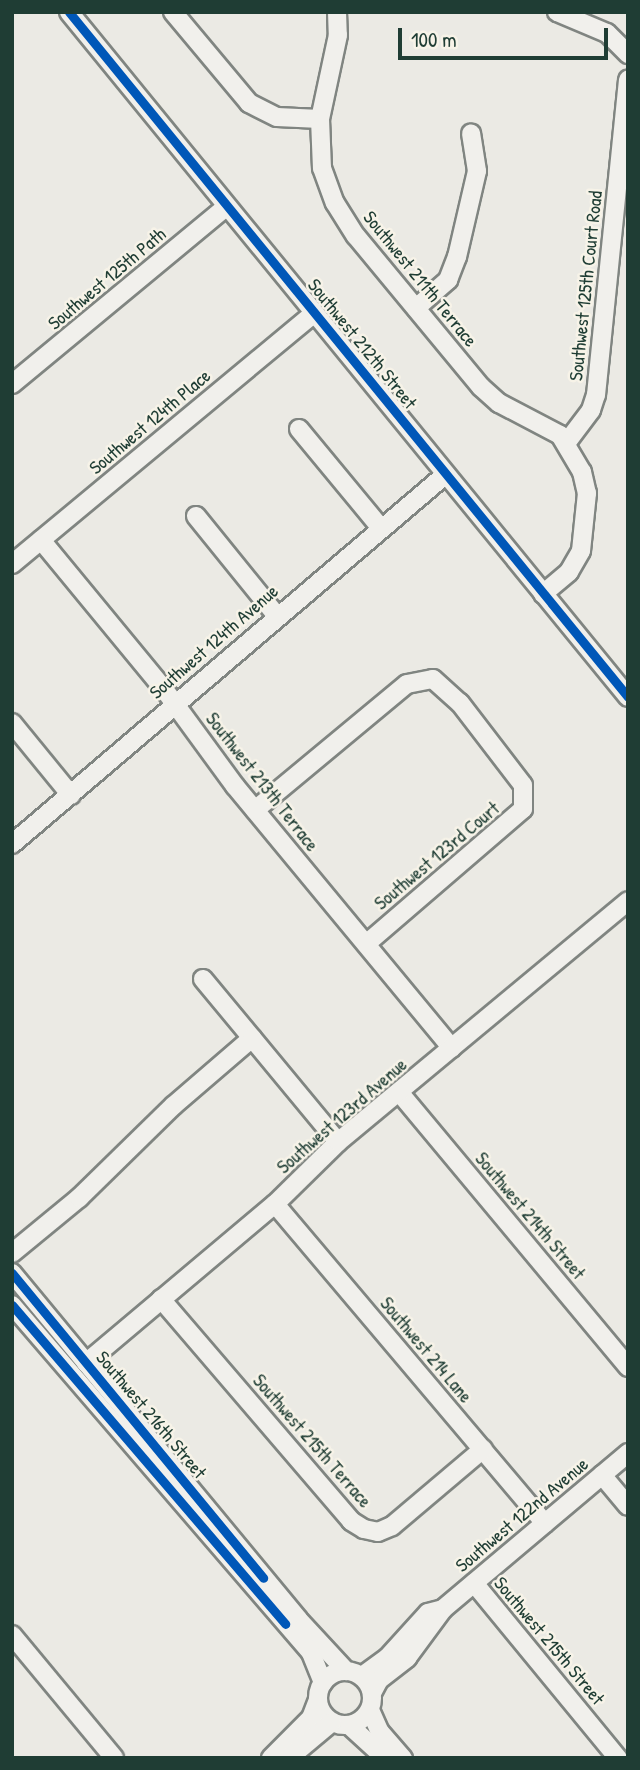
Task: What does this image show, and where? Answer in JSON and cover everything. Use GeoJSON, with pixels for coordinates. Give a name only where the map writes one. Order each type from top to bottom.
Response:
{"type":"FeatureCollection","features":[{"type":"Feature","properties":{"kind":"street","name":"Southwest 212th Street"},"geometry":{"type":"LineString","coordinates":[[69,12],[628,697]]}},
{"type":"Feature","properties":{"kind":"street"},"geometry":{"type":"LineString","coordinates":[[173,12],[249,103],[285,119],[320,119]]}},
{"type":"Feature","properties":{"kind":"street","name":"Southwest 211th Terrace"},"geometry":{"type":"LineString","coordinates":[[337,12],[338,35],[320,119],[322,169],[335,204],[416,308],[490,396],[567,442]]}},
{"type":"Feature","properties":{"kind":"street"},"geometry":{"type":"LineString","coordinates":[[557,12],[607,33],[628,54]]}},
{"type":"Feature","properties":{"kind":"street","name":"Southwest 125th Court Road"},"geometry":{"type":"LineString","coordinates":[[567,442],[596,395],[628,80]]}},
{"type":"Feature","properties":{"kind":"street"},"geometry":{"type":"LineString","coordinates":[[416,308],[449,280],[457,257],[477,171],[471,133]]}},
{"type":"Feature","properties":{"kind":"street","name":"Southwest 125th Path"},"geometry":{"type":"LineString","coordinates":[[12,384],[227,206]]}},
{"type":"Feature","properties":{"kind":"street","name":"Southwest 124th Place"},"geometry":{"type":"LineString","coordinates":[[12,564],[314,313]]}},
{"type":"Feature","properties":{"kind":"street"},"geometry":{"type":"LineString","coordinates":[[299,429],[381,528]]}},
{"type":"Feature","properties":{"kind":"street"},"geometry":{"type":"LineString","coordinates":[[543,594],[569,572],[581,551],[587,493],[579,462],[567,442]]}},
{"type":"Feature","properties":{"kind":"street","name":"Southwest 124th Avenue"},"geometry":{"type":"LineString","coordinates":[[12,844],[445,475]]}},
{"type":"Feature","properties":{"kind":"street"},"geometry":{"type":"LineString","coordinates":[[196,516],[277,616]]}},
{"type":"Feature","properties":{"kind":"street","name":"Southwest 213th Terrace"},"geometry":{"type":"LineString","coordinates":[[41,540],[174,704],[255,810],[452,1048]]}},
{"type":"Feature","properties":{"kind":"street","name":"Southwest 123rd Court"},"geometry":{"type":"LineString","coordinates":[[255,810],[399,690],[425,678],[442,684],[460,703],[517,775],[526,795],[523,809],[510,824],[366,944]]}},
{"type":"Feature","properties":{"kind":"street"},"geometry":{"type":"LineString","coordinates":[[12,723],[71,795]]}},
{"type":"Feature","properties":{"kind":"street","name":"Southwest 123rd Avenue"},"geometry":{"type":"LineString","coordinates":[[86,1363],[275,1204],[338,1142],[628,901]]}},
{"type":"Feature","properties":{"kind":"street"},"geometry":{"type":"LineString","coordinates":[[203,979],[338,1142]]}},
{"type":"Feature","properties":{"kind":"street"},"geometry":{"type":"LineString","coordinates":[[12,1253],[79,1198],[173,1106],[252,1038]]}},
{"type":"Feature","properties":{"kind":"street","name":"Southwest 214th Street"},"geometry":{"type":"LineString","coordinates":[[399,1092],[628,1367]]}},
{"type":"Feature","properties":{"kind":"street","name":"Southwest 214 Lane"},"geometry":{"type":"LineString","coordinates":[[275,1204],[545,1523]]}},
{"type":"Feature","properties":{"kind":"street","name":"Southwest 216th Street"},"geometry":{"type":"LineString","coordinates":[[12,1273],[298,1619],[354,1673],[371,1701]]}},
{"type":"Feature","properties":{"kind":"street"},"geometry":{"type":"LineString","coordinates":[[12,1296],[51,1343],[86,1363]]}},
{"type":"Feature","properties":{"kind":"street","name":"Southwest 215th Terrace"},"geometry":{"type":"LineString","coordinates":[[161,1299],[351,1521],[364,1529],[378,1532],[392,1526],[483,1449]]}},
{"type":"Feature","properties":{"kind":"street","name":"Southwest 216th Street"},"geometry":{"type":"LineString","coordinates":[[12,1305],[311,1653],[320,1691],[341,1723]]}},
{"type":"Feature","properties":{"kind":"street","name":"Southwest 122nd Avenue"},"geometry":{"type":"LineString","coordinates":[[341,1723],[371,1701],[379,1680],[408,1658],[443,1609],[628,1453]]}},
{"type":"Feature","properties":{"kind":"street"},"geometry":{"type":"LineString","coordinates":[[602,1475],[628,1506]]}},
{"type":"Feature","properties":{"kind":"street","name":"Southwest 215th Street"},"geometry":{"type":"LineString","coordinates":[[474,1583],[618,1758]]}},
{"type":"Feature","properties":{"kind":"street","name":"Southwest 122nd Avenue"},"geometry":{"type":"LineString","coordinates":[[320,1691],[387,1658],[428,1613],[443,1609]]}},
{"type":"Feature","properties":{"kind":"street"},"geometry":{"type":"LineString","coordinates":[[12,1635],[114,1758]]}},
{"type":"Feature","properties":{"kind":"street"},"geometry":{"type":"LineString","coordinates":[[271,1758],[311,1718],[320,1691]]}},
{"type":"Feature","properties":{"kind":"street"},"geometry":{"type":"LineString","coordinates":[[371,1701],[380,1732],[403,1758]]}},
{"type":"Feature","properties":{"kind":"street"},"geometry":{"type":"LineString","coordinates":[[289,1758],[341,1723],[385,1758]]}},
{"type":"Feature","properties":{"kind":"cycle path"},"geometry":{"type":"LineString","coordinates":[[69,12],[628,697]]}},
{"type":"Feature","properties":{"kind":"cycle path"},"geometry":{"type":"LineString","coordinates":[[12,1273],[263,1578]]}},
{"type":"Feature","properties":{"kind":"cycle path"},"geometry":{"type":"LineString","coordinates":[[12,1305],[285,1624]]}}]}
